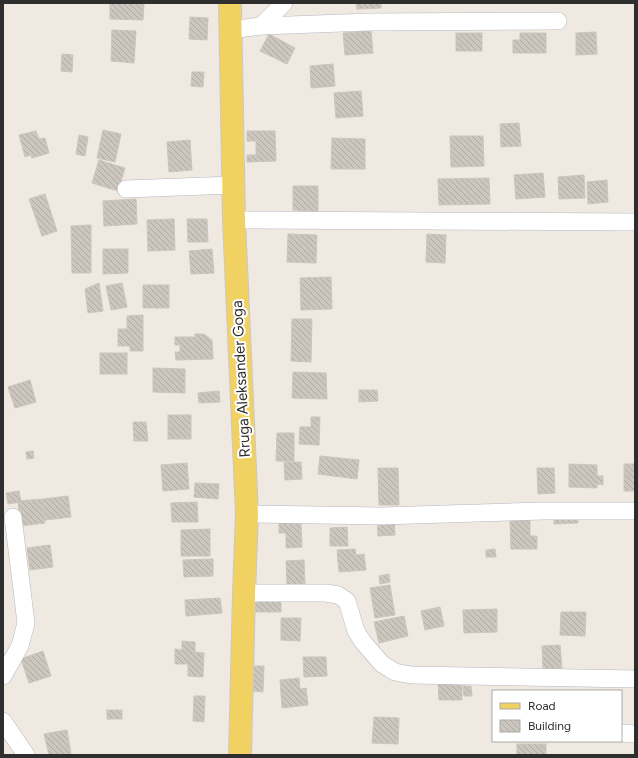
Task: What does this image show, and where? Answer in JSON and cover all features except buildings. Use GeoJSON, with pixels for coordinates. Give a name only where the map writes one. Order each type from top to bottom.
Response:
{"type":"FeatureCollection","features":[{"type":"Feature","properties":{"kind":"main road","name":"Rruga Aleksander Goga"},"geometry":{"type":"LineString","coordinates":[[230,3],[234,220],[247,514],[240,755]]}},
{"type":"Feature","properties":{"kind":"street"},"geometry":{"type":"LineString","coordinates":[[261,26],[284,3]]}},
{"type":"Feature","properties":{"kind":"street"},"geometry":{"type":"LineString","coordinates":[[230,30],[261,26],[370,22],[558,21]]}},
{"type":"Feature","properties":{"kind":"street"},"geometry":{"type":"LineString","coordinates":[[126,189],[233,185]]}},
{"type":"Feature","properties":{"kind":"street"},"geometry":{"type":"LineString","coordinates":[[234,220],[635,222]]}},
{"type":"Feature","properties":{"kind":"street"},"geometry":{"type":"LineString","coordinates":[[247,514],[382,516],[543,511],[635,511]]}},
{"type":"Feature","properties":{"kind":"street"},"geometry":{"type":"LineString","coordinates":[[3,676],[20,646],[26,623],[13,517]]}},
{"type":"Feature","properties":{"kind":"street"},"geometry":{"type":"LineString","coordinates":[[244,593],[326,593],[338,595],[347,601],[356,631],[363,642],[382,664],[395,672],[411,675],[635,679]]}},
{"type":"Feature","properties":{"kind":"street"},"geometry":{"type":"LineString","coordinates":[[3,721],[26,755]]}},
{"type":"Feature","properties":{"kind":"street"},"geometry":{"type":"LineString","coordinates":[[622,733],[635,734]]}}]}
